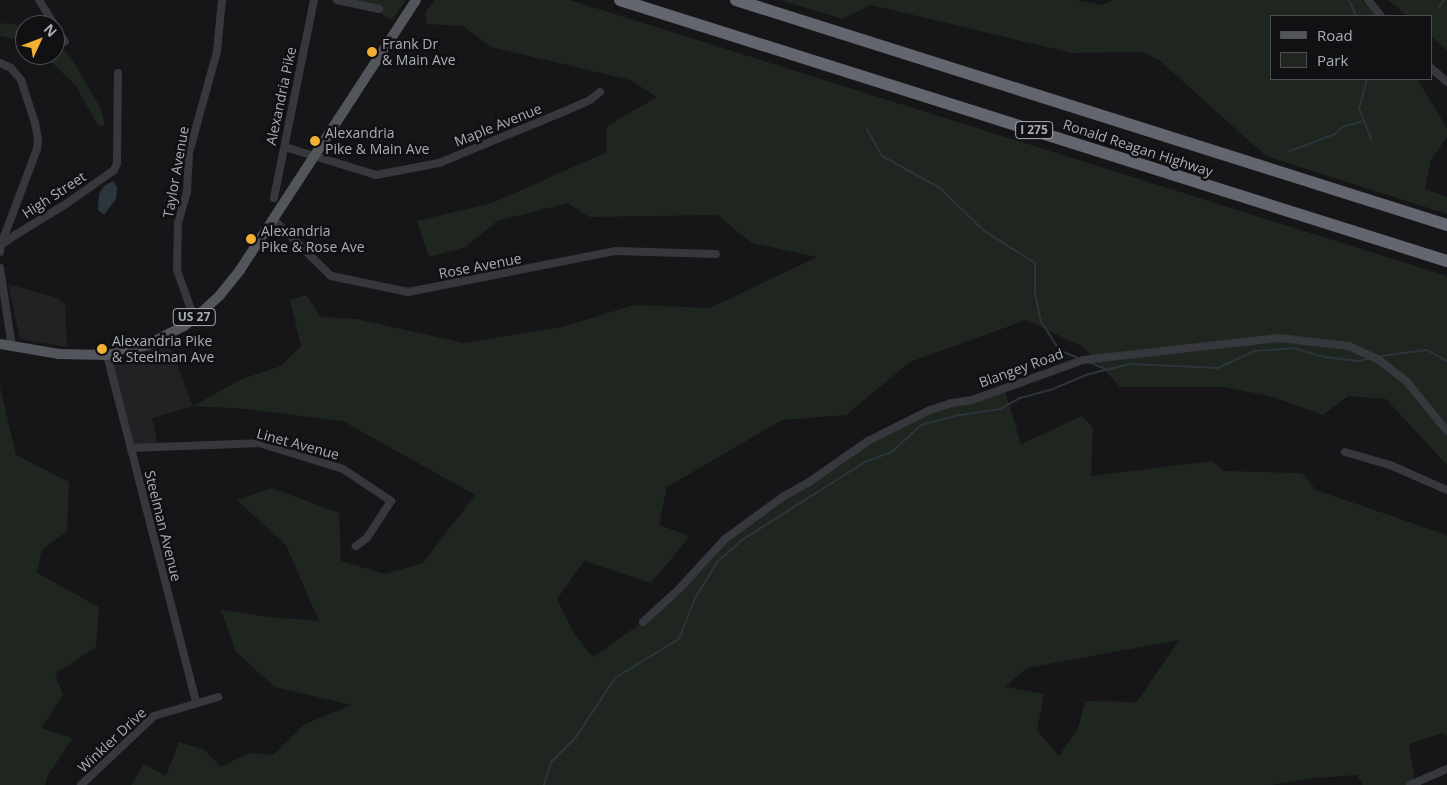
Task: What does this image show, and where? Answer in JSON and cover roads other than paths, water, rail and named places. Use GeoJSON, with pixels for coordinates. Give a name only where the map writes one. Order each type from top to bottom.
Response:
{"type":"FeatureCollection","features":[{"type":"Feature","properties":{"kind":"highway","name":"Ronald Reagan Highway"},"geometry":{"type":"LineString","coordinates":[[620,0],[1447,261]]}},
{"type":"Feature","properties":{"kind":"highway","name":"Ronald Reagan Highway"},"geometry":{"type":"LineString","coordinates":[[736,0],[1447,225]]}},
{"type":"Feature","properties":{"kind":"main road","name":"US 27"},"geometry":{"type":"LineString","coordinates":[[0,344],[59,354],[107,355],[147,345],[184,326],[211,305],[231,283],[415,1]]}},
{"type":"Feature","properties":{"kind":"street"},"geometry":{"type":"LineString","coordinates":[[39,0],[48,15]]}},
{"type":"Feature","properties":{"kind":"street","name":"Taylor Avenue"},"geometry":{"type":"LineString","coordinates":[[194,318],[177,270],[178,223],[187,192],[189,153],[217,50],[222,0]]}},
{"type":"Feature","properties":{"kind":"street","name":"Alexandria Pike"},"geometry":{"type":"LineString","coordinates":[[274,198],[314,0]]}},
{"type":"Feature","properties":{"kind":"street"},"geometry":{"type":"LineString","coordinates":[[337,0],[379,9]]}},
{"type":"Feature","properties":{"kind":"street"},"geometry":{"type":"LineString","coordinates":[[1368,0],[1380,15]]}},
{"type":"Feature","properties":{"kind":"street"},"geometry":{"type":"LineString","coordinates":[[0,63],[11,68],[21,80],[35,123],[38,139],[34,157],[1,248]]}},
{"type":"Feature","properties":{"kind":"street"},"geometry":{"type":"LineString","coordinates":[[1432,69],[1447,82]]}},
{"type":"Feature","properties":{"kind":"street","name":"High Street"},"geometry":{"type":"LineString","coordinates":[[1,248],[114,170],[117,163],[118,73]]}},
{"type":"Feature","properties":{"kind":"street","name":"Maple Avenue"},"geometry":{"type":"LineString","coordinates":[[285,147],[376,174],[435,164],[563,112],[590,100],[600,92]]}},
{"type":"Feature","properties":{"kind":"street","name":"Rose Avenue"},"geometry":{"type":"LineString","coordinates":[[273,219],[331,276],[408,292],[616,250],[716,254]]}},
{"type":"Feature","properties":{"kind":"street"},"geometry":{"type":"LineString","coordinates":[[0,268],[12,347]]}},
{"type":"Feature","properties":{"kind":"street","name":"Blangey Road"},"geometry":{"type":"LineString","coordinates":[[643,622],[679,589],[725,539],[784,496],[809,482],[868,441],[930,410],[980,397],[1083,360],[1279,338],[1349,346],[1379,360],[1408,382],[1447,430]]}},
{"type":"Feature","properties":{"kind":"street","name":"Steelman Avenue"},"geometry":{"type":"LineString","coordinates":[[107,355],[196,702]]}},
{"type":"Feature","properties":{"kind":"street","name":"Linet Avenue"},"geometry":{"type":"LineString","coordinates":[[131,448],[259,443],[343,469],[391,501],[367,538],[362,544],[356,546]]}},
{"type":"Feature","properties":{"kind":"street"},"geometry":{"type":"LineString","coordinates":[[1345,452],[1390,465],[1447,490]]}},
{"type":"Feature","properties":{"kind":"street","name":"Winkler Drive"},"geometry":{"type":"LineString","coordinates":[[81,785],[154,716],[218,697]]}},
{"type":"Feature","properties":{"kind":"street"},"geometry":{"type":"LineString","coordinates":[[1410,785],[1447,769]]}},
{"type":"Feature","properties":{"kind":"waterway"},"geometry":{"type":"LineString","coordinates":[[1349,0],[1356,15]]}},
{"type":"Feature","properties":{"kind":"waterway"},"geometry":{"type":"LineString","coordinates":[[1439,7],[1444,0]]}},
{"type":"Feature","properties":{"kind":"waterway"},"geometry":{"type":"LineString","coordinates":[[1367,80],[1359,108],[1371,140]]}},
{"type":"Feature","properties":{"kind":"waterway"},"geometry":{"type":"LineString","coordinates":[[1288,152],[1335,134],[1344,126],[1362,122]]}},
{"type":"Feature","properties":{"kind":"waterway"},"geometry":{"type":"LineString","coordinates":[[867,129],[882,156],[940,188],[983,230],[1035,263],[1035,293],[1041,321],[1059,350],[1080,359]]}},
{"type":"Feature","properties":{"kind":"waterway"},"geometry":{"type":"LineString","coordinates":[[544,785],[551,762],[576,737],[615,678],[679,639],[695,598],[718,561],[742,540],[865,462],[893,451],[921,425],[954,416],[1000,409],[1020,398],[1053,389],[1089,374],[1130,364],[1218,368],[1254,351],[1293,348],[1325,357],[1359,361],[1368,359]]}},
{"type":"Feature","properties":{"kind":"waterway"},"geometry":{"type":"LineString","coordinates":[[1381,356],[1427,350],[1447,361]]}},
{"type":"Feature","properties":{"kind":"waterway"},"geometry":{"type":"LineString","coordinates":[[1089,362],[1105,369]]}},
{"type":"Feature","properties":{"kind":"place","name":"Frank Dr & Main Ave"},"geometry":{"type":"Point","coordinates":[372,52]}},
{"type":"Feature","properties":{"kind":"place","name":"Alexandria Pike & Main Ave"},"geometry":{"type":"Point","coordinates":[315,141]}},
{"type":"Feature","properties":{"kind":"place","name":"Alexandria Pike & Rose Ave"},"geometry":{"type":"Point","coordinates":[251,239]}},
{"type":"Feature","properties":{"kind":"place","name":"Alexandria Pike & Steelman Ave"},"geometry":{"type":"Point","coordinates":[102,349]}}]}
